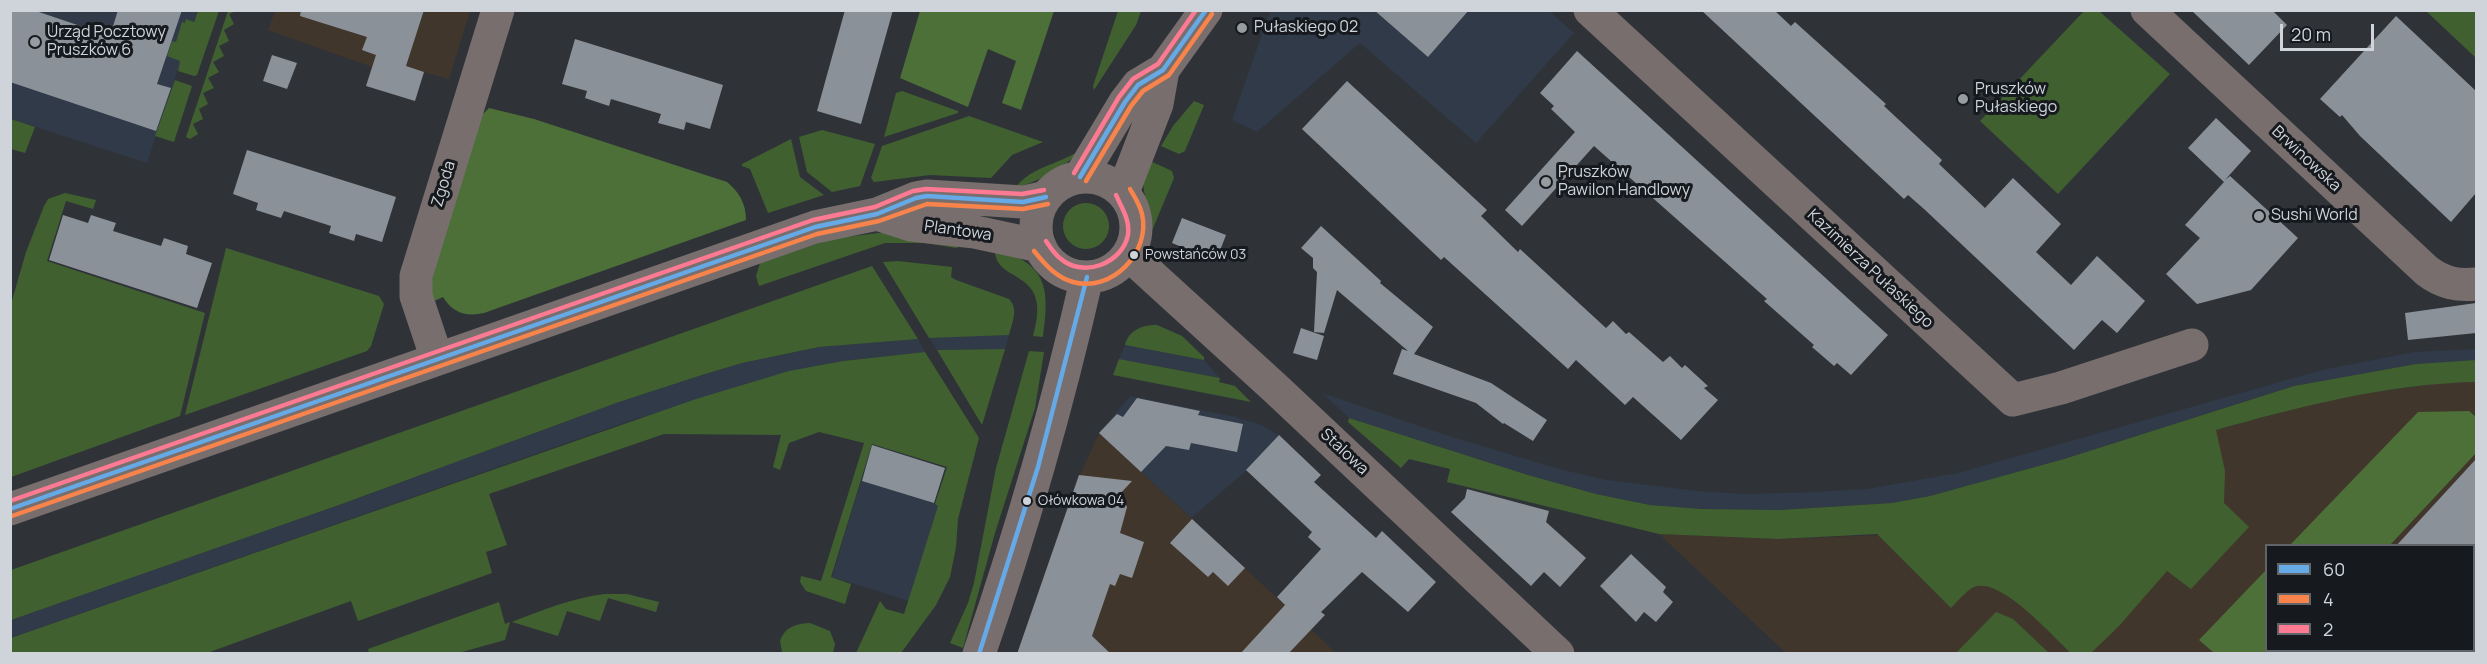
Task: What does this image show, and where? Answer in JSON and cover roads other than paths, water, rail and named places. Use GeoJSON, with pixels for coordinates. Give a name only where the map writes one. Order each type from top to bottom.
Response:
{"type":"FeatureCollection","features":[{"type":"Feature","properties":{"kind":"street","name":"Zgoda"},"geometry":{"type":"LineString","coordinates":[[437,359],[416,296],[416,276],[498,10]]}},
{"type":"Feature","properties":{"kind":"street"},"geometry":{"type":"LineString","coordinates":[[1080,177],[1125,102],[1138,85],[1163,70],[1206,10]]}},
{"type":"Feature","properties":{"kind":"street","name":"Kazimierza Pułaskiego"},"geometry":{"type":"LineString","coordinates":[[1590,10],[2013,400],[2061,388],[2192,345]]}},
{"type":"Feature","properties":{"kind":"street","name":"Brwinowska"},"geometry":{"type":"LineString","coordinates":[[2146,10],[2427,271],[2442,281],[2452,284],[2476,284]]}},
{"type":"Feature","properties":{"kind":"street"},"geometry":{"type":"LineString","coordinates":[[1123,192],[1157,104],[1163,70]]}},
{"type":"Feature","properties":{"kind":"street"},"geometry":{"type":"LineString","coordinates":[[1080,177],[1104,180],[1123,192],[1133,208],[1137,227],[1136,236],[1128,254],[1115,268],[1097,276],[1087,277],[1059,269],[1045,255],[1040,246],[1036,221],[1046,198],[1057,186],[1080,177]]}},
{"type":"Feature","properties":{"kind":"street","name":"Plantowa"},"geometry":{"type":"LineString","coordinates":[[10,509],[815,226],[877,214],[916,198],[927,196],[1023,202],[1046,198]]}},
{"type":"Feature","properties":{"kind":"street","name":"Plantowa"},"geometry":{"type":"LineString","coordinates":[[877,214],[911,225],[975,232],[1040,246]]}},
{"type":"Feature","properties":{"kind":"street","name":"Stalowa"},"geometry":{"type":"LineString","coordinates":[[1128,254],[1275,388],[1558,654]]}},
{"type":"Feature","properties":{"kind":"street"},"geometry":{"type":"LineString","coordinates":[[979,654],[1044,448],[1072,347],[1087,277]]}},
{"type":"Feature","properties":{"kind":"place","name":"Pułaskiego 02"},"geometry":{"type":"Point","coordinates":[1242,28]}},
{"type":"Feature","properties":{"kind":"place","name":"Urząd Pocztowy Pruszków 6"},"geometry":{"type":"Point","coordinates":[35,42]}},
{"type":"Feature","properties":{"kind":"place","name":"Pruszków Pułaskiego"},"geometry":{"type":"Point","coordinates":[1963,99]}},
{"type":"Feature","properties":{"kind":"place","name":"Pruszków Pawilon Handlowy"},"geometry":{"type":"Point","coordinates":[1546,182]}},
{"type":"Feature","properties":{"kind":"place","name":"Sushi World"},"geometry":{"type":"Point","coordinates":[2259,216]}},
{"type":"Feature","properties":{"kind":"place","name":"Powstańców 03"},"geometry":{"type":"Point","coordinates":[1134,255]}},
{"type":"Feature","properties":{"kind":"place","name":"Ołówkowa 04"},"geometry":{"type":"Point","coordinates":[1027,501]}}]}
